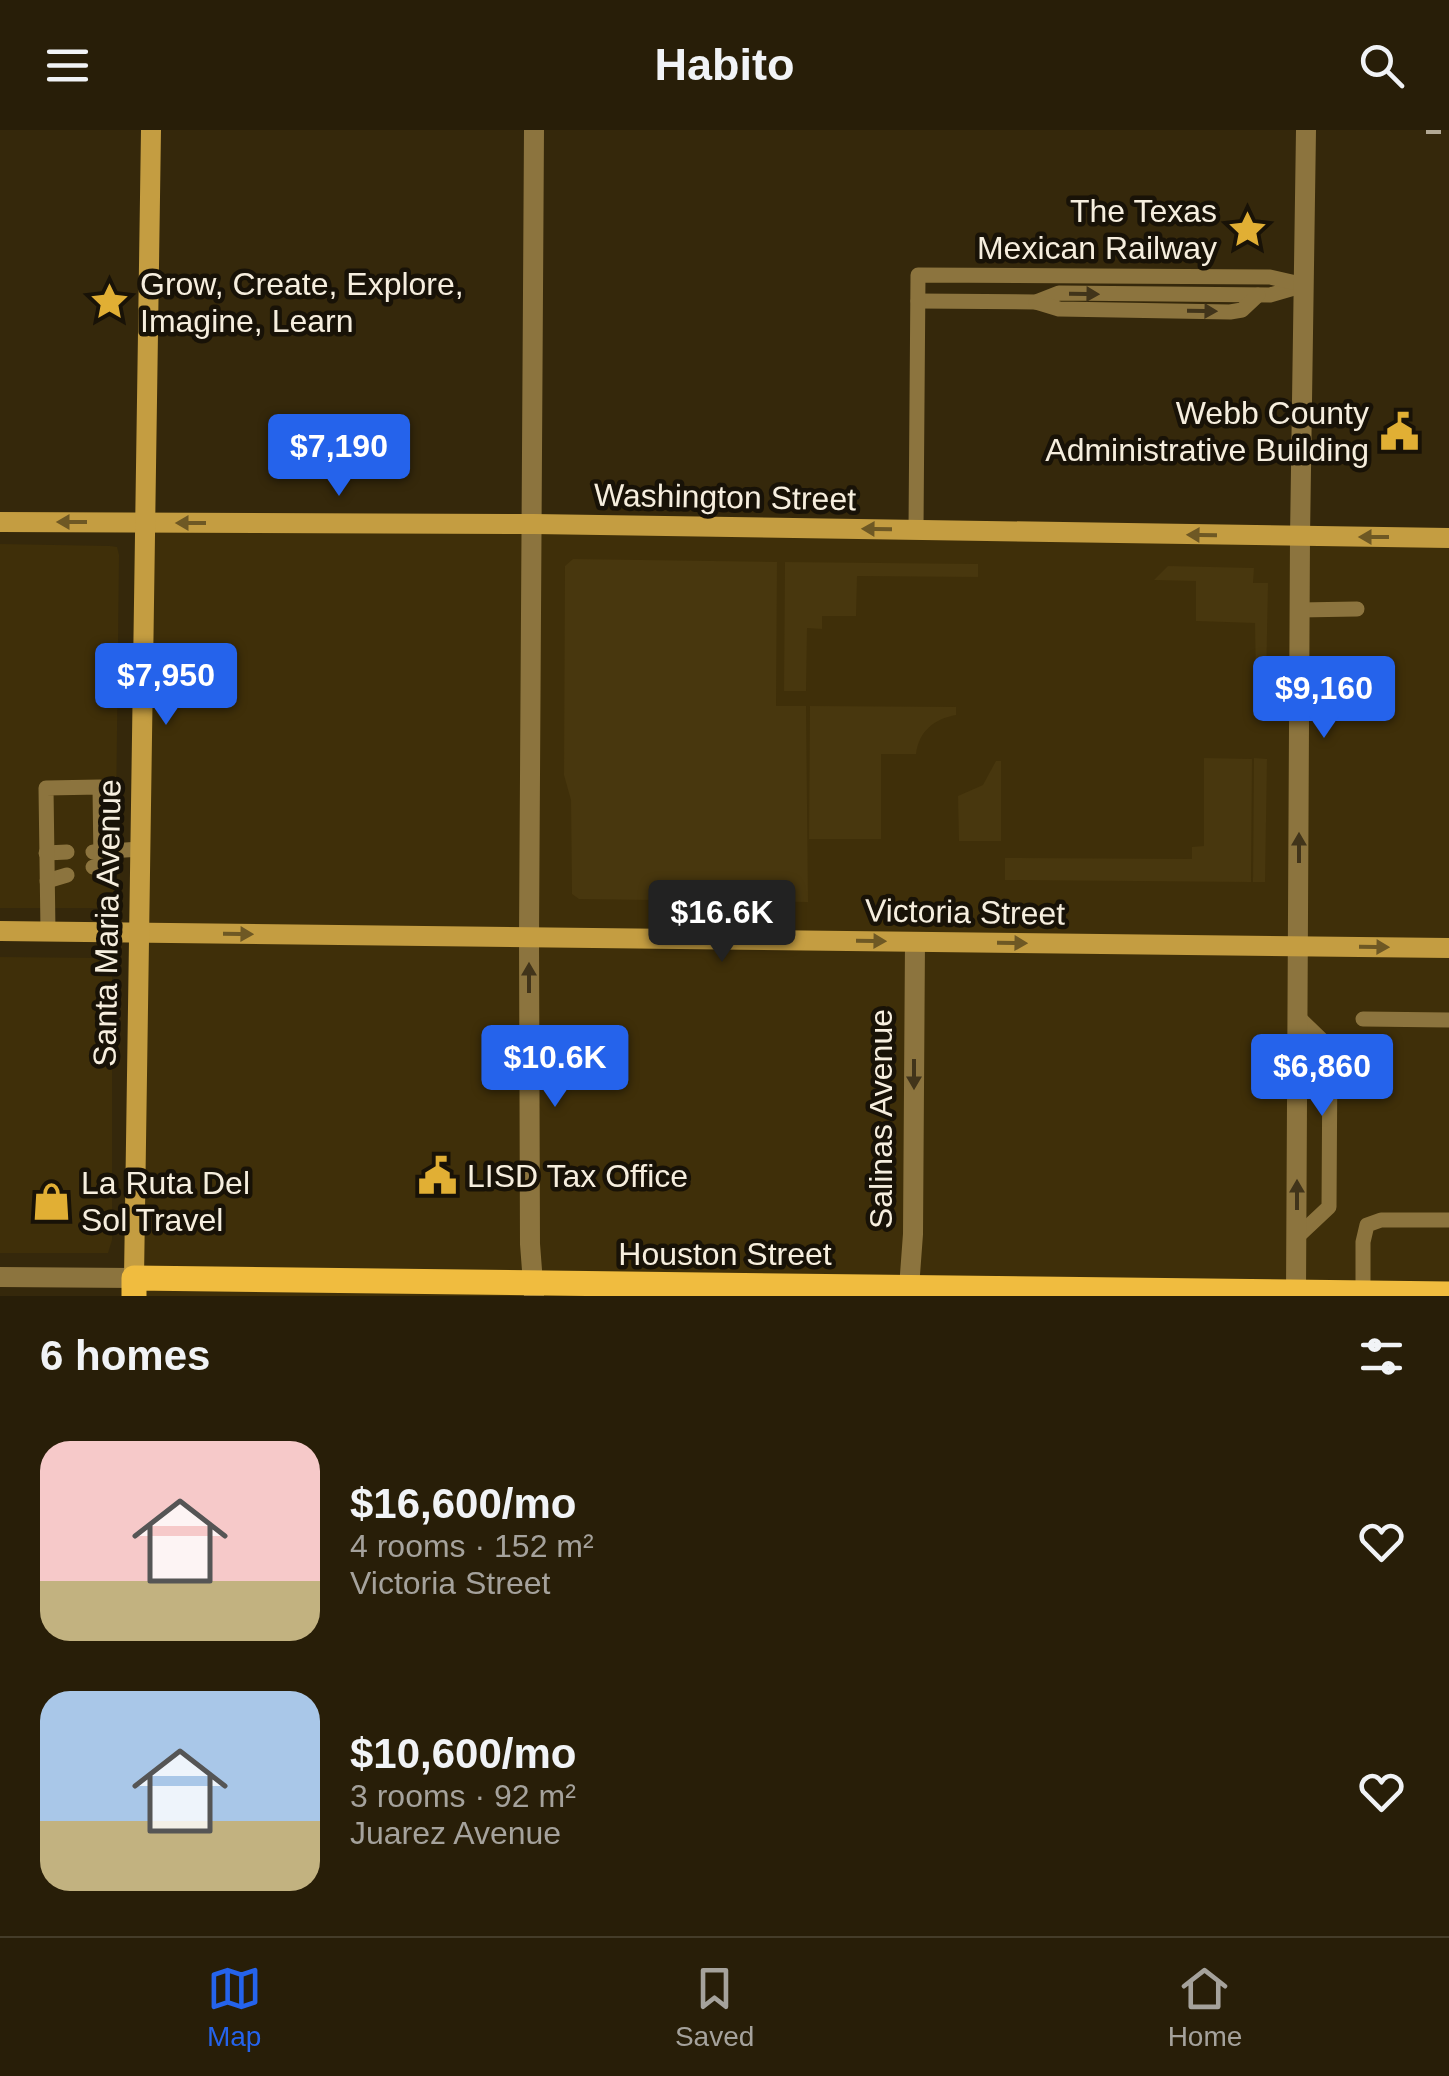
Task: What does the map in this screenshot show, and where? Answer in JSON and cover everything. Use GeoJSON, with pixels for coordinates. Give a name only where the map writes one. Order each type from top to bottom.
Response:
{"type":"FeatureCollection","features":[{"type":"Feature","properties":{"kind":"main road","name":"Santa Maria Avenue"},"geometry":{"type":"LineString","coordinates":[[134,1287],[151,130]]}},
{"type":"Feature","properties":{"kind":"main road","name":"Washington Street"},"geometry":{"type":"LineString","coordinates":[[0,522],[534,524],[1449,538]]}},
{"type":"Feature","properties":{"kind":"main road","name":"Victoria Street"},"geometry":{"type":"LineString","coordinates":[[0,931],[1449,948]]}},
{"type":"Feature","properties":{"kind":"main road","name":"Houston Street"},"geometry":{"type":"LineString","coordinates":[[134,1287],[1449,1294]]}},
{"type":"Feature","properties":{"kind":"street"},"geometry":{"type":"LineString","coordinates":[[534,130],[529,937],[530,1244],[534,1291]]}},
{"type":"Feature","properties":{"kind":"street"},"geometry":{"type":"LineString","coordinates":[[1296,1294],[1306,130]]}},
{"type":"Feature","properties":{"kind":"street","name":"Salinas Avenue"},"geometry":{"type":"LineString","coordinates":[[909,1292],[913,1234],[915,942]]}},
{"type":"Feature","properties":{"kind":"street","name":"Houston Street"},"geometry":{"type":"LineString","coordinates":[[0,1277],[134,1287]]}},
{"type":"Feature","properties":{"kind":"lane"},"geometry":{"type":"LineString","coordinates":[[916,529],[918,275],[1270,276],[1304,285]]}},
{"type":"Feature","properties":{"kind":"lane"},"geometry":{"type":"LineString","coordinates":[[918,301],[1036,302],[1059,293],[1270,296],[1304,285]]}},
{"type":"Feature","properties":{"kind":"lane"},"geometry":{"type":"LineString","coordinates":[[1299,610],[1358,609]]}},
{"type":"Feature","properties":{"kind":"lane"},"geometry":{"type":"LineString","coordinates":[[1299,694],[1357,693]]}},
{"type":"Feature","properties":{"kind":"lane"},"geometry":{"type":"LineString","coordinates":[[48,932],[46,788],[100,787],[96,857],[141,849]]}},
{"type":"Feature","properties":{"kind":"lane"},"geometry":{"type":"LineString","coordinates":[[46,853],[67,852]]}},
{"type":"Feature","properties":{"kind":"lane"},"geometry":{"type":"LineString","coordinates":[[47,881],[67,875]]}},
{"type":"Feature","properties":{"kind":"lane"},"geometry":{"type":"LineString","coordinates":[[1296,1238],[1329,1207],[1330,1150],[1330,1048],[1298,1018]]}},
{"type":"Feature","properties":{"kind":"lane"},"geometry":{"type":"LineString","coordinates":[[1363,1019],[1449,1020]]}},
{"type":"Feature","properties":{"kind":"lane"},"geometry":{"type":"LineString","coordinates":[[1364,1293],[1364,1242],[1368,1226],[1381,1220],[1449,1220]]}},
{"type":"Feature","properties":{"kind":"shaded area"},"geometry":{"type":"Polygon","coordinates":[[[143,523],[1449,538],[1449,1296],[134,1296],[143,523]]]}},
{"type":"Feature","properties":{"kind":"shaded area"},"geometry":{"type":"Polygon","coordinates":[[[0,544],[117,547],[115,904],[111,908],[0,908],[0,544]]]}},
{"type":"Feature","properties":{"kind":"shaded area"},"geometry":{"type":"Polygon","coordinates":[[[573,559],[777,562],[776,706],[806,706],[808,902],[579,899],[572,894],[571,800],[564,775],[565,566],[573,559]]]}},
{"type":"Feature","properties":{"kind":"shaded area"},"geometry":{"type":"Polygon","coordinates":[[[785,562],[978,564],[978,577],[857,576],[856,616],[822,616],[822,629],[807,628],[806,691],[784,691],[785,562]]]}},
{"type":"Feature","properties":{"kind":"shaded area"},"geometry":{"type":"Polygon","coordinates":[[[1168,566],[1254,568],[1253,583],[1268,583],[1266,684],[1256,684],[1255,623],[1196,621],[1196,581],[1154,580],[1168,566]]]}},
{"type":"Feature","properties":{"kind":"shaded area"},"geometry":{"type":"Polygon","coordinates":[[[810,706],[956,707],[956,715],[934,723],[924,733],[916,754],[881,754],[881,839],[809,839],[810,706]]]}},
{"type":"Feature","properties":{"kind":"shaded area"},"geometry":{"type":"Polygon","coordinates":[[[1204,758],[1252,759],[1251,882],[1005,880],[1005,858],[1192,859],[1192,847],[1204,846],[1204,758]]]}},
{"type":"Feature","properties":{"kind":"shaded area"},"geometry":{"type":"Polygon","coordinates":[[[1254,758],[1267,759],[1265,882],[1253,882],[1254,758]]]}},
{"type":"Feature","properties":{"kind":"shaded area"},"geometry":{"type":"Polygon","coordinates":[[[996,761],[1001,761],[1001,841],[959,841],[958,796],[983,785],[996,761]]]}},
{"type":"Feature","properties":{"kind":"shaded area"},"geometry":{"type":"Polygon","coordinates":[[[0,957],[102,958],[112,964],[112,1240],[108,1253],[0,1253],[0,957]]]}},
{"type":"Feature","properties":{"kind":"railway"},"geometry":{"type":"LineString","coordinates":[[1426,130],[1449,130]]}},
{"type":"Feature","properties":{"kind":"place","name":"The Texas Mexican Railway"},"geometry":{"type":"Point","coordinates":[1247,229]}},
{"type":"Feature","properties":{"kind":"place","name":"Grow, Create, Explore, Imagine, Learn"},"geometry":{"type":"Point","coordinates":[110,302]}},
{"type":"Feature","properties":{"kind":"place","name":"Webb County Administrative Building"},"geometry":{"type":"Point","coordinates":[1399,431]}},
{"type":"Feature","properties":{"kind":"place","name":"LISD Tax Office"},"geometry":{"type":"Point","coordinates":[437,1176]}},
{"type":"Feature","properties":{"kind":"place","name":"La Ruta Del Sol Travel"},"geometry":{"type":"Point","coordinates":[51,1201]}}]}
